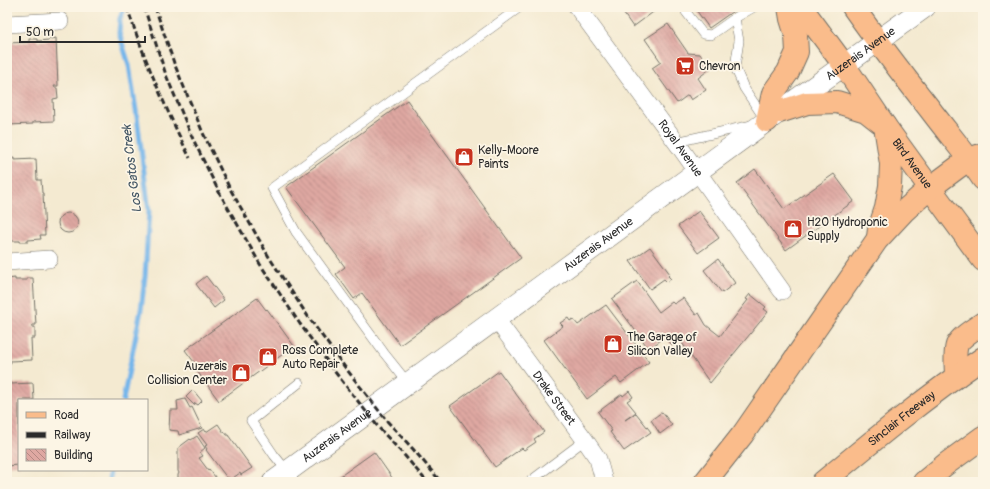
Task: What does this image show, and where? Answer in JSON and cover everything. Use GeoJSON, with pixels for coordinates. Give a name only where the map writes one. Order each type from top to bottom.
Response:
{"type":"FeatureCollection","features":[{"type":"Feature","properties":{"kind":"main road"},"geometry":{"type":"LineString","coordinates":[[789,7],[796,35],[797,52],[788,72],[773,93],[773,117],[807,103],[837,102],[866,111],[885,126],[891,164],[890,186],[886,208],[877,240]]}},
{"type":"Feature","properties":{"kind":"main road","name":"Bird Avenue"},"geometry":{"type":"LineString","coordinates":[[801,7],[844,65],[885,126],[983,260]]}},
{"type":"Feature","properties":{"kind":"main road"},"geometry":{"type":"LineString","coordinates":[[852,7],[877,42],[890,56],[929,108],[976,157],[983,179]]}},
{"type":"Feature","properties":{"kind":"main road"},"geometry":{"type":"LineString","coordinates":[[705,482],[743,434],[877,240],[904,211],[930,188],[976,157]]}},
{"type":"Feature","properties":{"kind":"main road"},"geometry":{"type":"LineString","coordinates":[[956,376],[955,351],[957,344],[962,338],[983,323]]}},
{"type":"Feature","properties":{"kind":"main road","name":"Sinclair Freeway"},"geometry":{"type":"LineString","coordinates":[[823,482],[907,413],[956,376],[983,358]]}},
{"type":"Feature","properties":{"kind":"main road"},"geometry":{"type":"LineString","coordinates":[[924,482],[983,437]]}},
{"type":"Feature","properties":{"kind":"street","name":"Royal Avenue"},"geometry":{"type":"LineString","coordinates":[[577,7],[676,142],[782,291]]}},
{"type":"Feature","properties":{"kind":"street","name":"Auzerais Avenue"},"geometry":{"type":"LineString","coordinates":[[280,477],[925,7]]}},
{"type":"Feature","properties":{"kind":"street"},"geometry":{"type":"LineString","coordinates":[[7,24],[60,21]]}},
{"type":"Feature","properties":{"kind":"street"},"geometry":{"type":"LineString","coordinates":[[7,262],[49,259]]}},
{"type":"Feature","properties":{"kind":"street","name":"Drake Street"},"geometry":{"type":"LineString","coordinates":[[496,319],[598,459],[604,482]]}},
{"type":"Feature","properties":{"kind":"lane"},"geometry":{"type":"LineString","coordinates":[[408,383],[384,353],[296,232],[272,188],[520,7]]}},
{"type":"Feature","properties":{"kind":"lane"},"geometry":{"type":"LineString","coordinates":[[685,7],[686,12],[703,34],[706,35],[711,35],[751,8]]}},
{"type":"Feature","properties":{"kind":"lane"},"geometry":{"type":"LineString","coordinates":[[735,18],[739,41],[736,66],[744,88],[773,117]]}},
{"type":"Feature","properties":{"kind":"lane"},"geometry":{"type":"LineString","coordinates":[[676,142],[773,117]]}},
{"type":"Feature","properties":{"kind":"lane"},"geometry":{"type":"LineString","coordinates":[[280,477],[274,455],[251,421],[300,383]]}},
{"type":"Feature","properties":{"kind":"lane"},"geometry":{"type":"LineString","coordinates":[[529,482],[585,440]]}},
{"type":"Feature","properties":{"kind":"building"},"geometry":{"type":"Polygon","coordinates":[[[619,7],[660,7],[633,27],[619,7]]]}},
{"type":"Feature","properties":{"kind":"building","name":"Chevron"},"geometry":{"type":"Polygon","coordinates":[[[694,7],[739,7],[709,28],[694,7]]]}},
{"type":"Feature","properties":{"kind":"building"},"geometry":{"type":"Polygon","coordinates":[[[668,24],[688,53],[700,54],[710,69],[698,78],[706,90],[691,100],[688,95],[677,103],[652,68],[661,62],[645,39],[668,24]]]}},
{"type":"Feature","properties":{"kind":"building"},"geometry":{"type":"Polygon","coordinates":[[[56,38],[58,86],[54,86],[57,88],[58,98],[53,99],[54,121],[33,122],[33,124],[7,125],[7,43],[29,42],[29,39],[37,39],[37,41],[56,38]]]}},
{"type":"Feature","properties":{"kind":"building"},"geometry":{"type":"Polygon","coordinates":[[[407,100],[521,258],[400,345],[362,293],[354,299],[336,274],[345,267],[286,187],[407,100]]]}},
{"type":"Feature","properties":{"kind":"building"},"geometry":{"type":"Polygon","coordinates":[[[14,158],[14,160],[36,159],[37,180],[41,180],[43,193],[45,235],[40,235],[41,239],[28,240],[28,242],[7,241],[7,159],[14,158]]]}},
{"type":"Feature","properties":{"kind":"building","name":"H₂O Hydroponic Supply"},"geometry":{"type":"Polygon","coordinates":[[[755,169],[784,209],[834,174],[854,201],[786,250],[737,183],[755,169]]]}},
{"type":"Feature","properties":{"kind":"building"},"geometry":{"type":"Polygon","coordinates":[[[699,211],[719,238],[698,253],[678,226],[699,211]]]}},
{"type":"Feature","properties":{"kind":"building"},"geometry":{"type":"Polygon","coordinates":[[[68,213],[75,216],[78,223],[75,230],[68,233],[61,230],[58,223],[61,216],[68,213]]]}},
{"type":"Feature","properties":{"kind":"building"},"geometry":{"type":"Polygon","coordinates":[[[650,247],[670,274],[668,276],[671,279],[667,282],[664,279],[650,289],[630,261],[650,247]]]}},
{"type":"Feature","properties":{"kind":"building"},"geometry":{"type":"Polygon","coordinates":[[[718,259],[735,283],[722,293],[704,270],[718,259]]]}},
{"type":"Feature","properties":{"kind":"building"},"geometry":{"type":"Polygon","coordinates":[[[206,276],[224,300],[214,308],[196,284],[206,276]]]}},
{"type":"Feature","properties":{"kind":"building"},"geometry":{"type":"Polygon","coordinates":[[[15,278],[15,280],[27,280],[27,278],[33,278],[36,325],[32,325],[32,327],[35,327],[35,338],[31,338],[32,360],[10,361],[11,363],[7,363],[7,279],[15,278]]]}},
{"type":"Feature","properties":{"kind":"building"},"geometry":{"type":"Polygon","coordinates":[[[637,281],[659,312],[672,302],[674,304],[683,298],[696,315],[699,313],[706,325],[720,336],[748,300],[746,299],[750,294],[766,307],[764,309],[768,312],[710,383],[680,340],[672,345],[665,337],[649,349],[612,299],[637,281]]]}},
{"type":"Feature","properties":{"kind":"building"},"geometry":{"type":"Polygon","coordinates":[[[257,298],[266,310],[267,309],[294,346],[219,401],[192,364],[194,362],[185,350],[257,298]]]}},
{"type":"Feature","properties":{"kind":"building"},"geometry":{"type":"Polygon","coordinates":[[[606,305],[649,362],[621,383],[616,377],[587,399],[544,340],[563,326],[560,323],[568,318],[570,321],[573,319],[578,325],[606,305]]]}},
{"type":"Feature","properties":{"kind":"building"},"geometry":{"type":"Polygon","coordinates":[[[499,371],[544,432],[534,439],[536,442],[524,450],[522,448],[495,467],[450,406],[499,371]]]}},
{"type":"Feature","properties":{"kind":"building"},"geometry":{"type":"Polygon","coordinates":[[[7,383],[33,383],[34,399],[18,399],[18,465],[7,466],[7,383]]]}},
{"type":"Feature","properties":{"kind":"building"},"geometry":{"type":"Polygon","coordinates":[[[193,390],[202,401],[198,405],[195,403],[194,405],[186,397],[193,390]]]}},
{"type":"Feature","properties":{"kind":"building"},"geometry":{"type":"Polygon","coordinates":[[[629,391],[633,397],[627,401],[636,412],[625,420],[636,413],[651,432],[624,451],[598,412],[622,394],[623,396],[629,391]]]}},
{"type":"Feature","properties":{"kind":"building"},"geometry":{"type":"Polygon","coordinates":[[[185,399],[190,408],[192,407],[202,428],[179,435],[178,431],[169,430],[170,410],[178,410],[177,401],[185,399]]]}},
{"type":"Feature","properties":{"kind":"building"},"geometry":{"type":"Polygon","coordinates":[[[662,412],[672,425],[660,434],[651,420],[662,412]]]}},
{"type":"Feature","properties":{"kind":"building"},"geometry":{"type":"Polygon","coordinates":[[[218,424],[252,468],[241,475],[240,473],[230,480],[206,450],[207,449],[205,446],[207,445],[198,433],[204,429],[206,432],[218,424]]]}},
{"type":"Feature","properties":{"kind":"building"},"geometry":{"type":"Polygon","coordinates":[[[197,436],[205,448],[200,452],[203,456],[199,458],[219,482],[178,482],[178,448],[190,439],[191,440],[197,436]]]}},
{"type":"Feature","properties":{"kind":"building"},"geometry":{"type":"Polygon","coordinates":[[[374,452],[395,482],[332,482],[374,452]]]}},
{"type":"Feature","properties":{"kind":"waterway","name":"Los Gatos Creek"},"geometry":{"type":"LineString","coordinates":[[123,399],[141,310],[145,276],[149,211],[129,65],[119,33],[120,18],[125,7]]}},
{"type":"Feature","properties":{"kind":"waterway","name":"Los Gatos Creek"},"geometry":{"type":"LineString","coordinates":[[109,482],[110,471]]}},
{"type":"Feature","properties":{"kind":"railway"},"geometry":{"type":"LineString","coordinates":[[127,7],[156,84],[190,158]]}},
{"type":"Feature","properties":{"kind":"railway"},"geometry":{"type":"LineString","coordinates":[[144,7],[166,75],[192,137],[219,192],[260,264],[300,324],[335,372],[379,428],[427,482]]}},
{"type":"Feature","properties":{"kind":"railway"},"geometry":{"type":"LineString","coordinates":[[155,7],[174,63],[203,133],[229,187],[269,257],[309,318],[344,366],[387,421],[441,482]]}},
{"type":"Feature","properties":{"kind":"place","name":"Chevron"},"geometry":{"type":"Point","coordinates":[685,66]}},
{"type":"Feature","properties":{"kind":"place","name":"Kelly-Moore Paints"},"geometry":{"type":"Point","coordinates":[464,157]}},
{"type":"Feature","properties":{"kind":"place","name":"H₂O Hydroponic Supply"},"geometry":{"type":"Point","coordinates":[793,229]}},
{"type":"Feature","properties":{"kind":"place","name":"The Garage of Silicon Valley"},"geometry":{"type":"Point","coordinates":[613,344]}},
{"type":"Feature","properties":{"kind":"place","name":"Ross Complete Auto Repair"},"geometry":{"type":"Point","coordinates":[268,357]}},
{"type":"Feature","properties":{"kind":"place","name":"Auzerais Collision Center"},"geometry":{"type":"Point","coordinates":[241,373]}}]}
